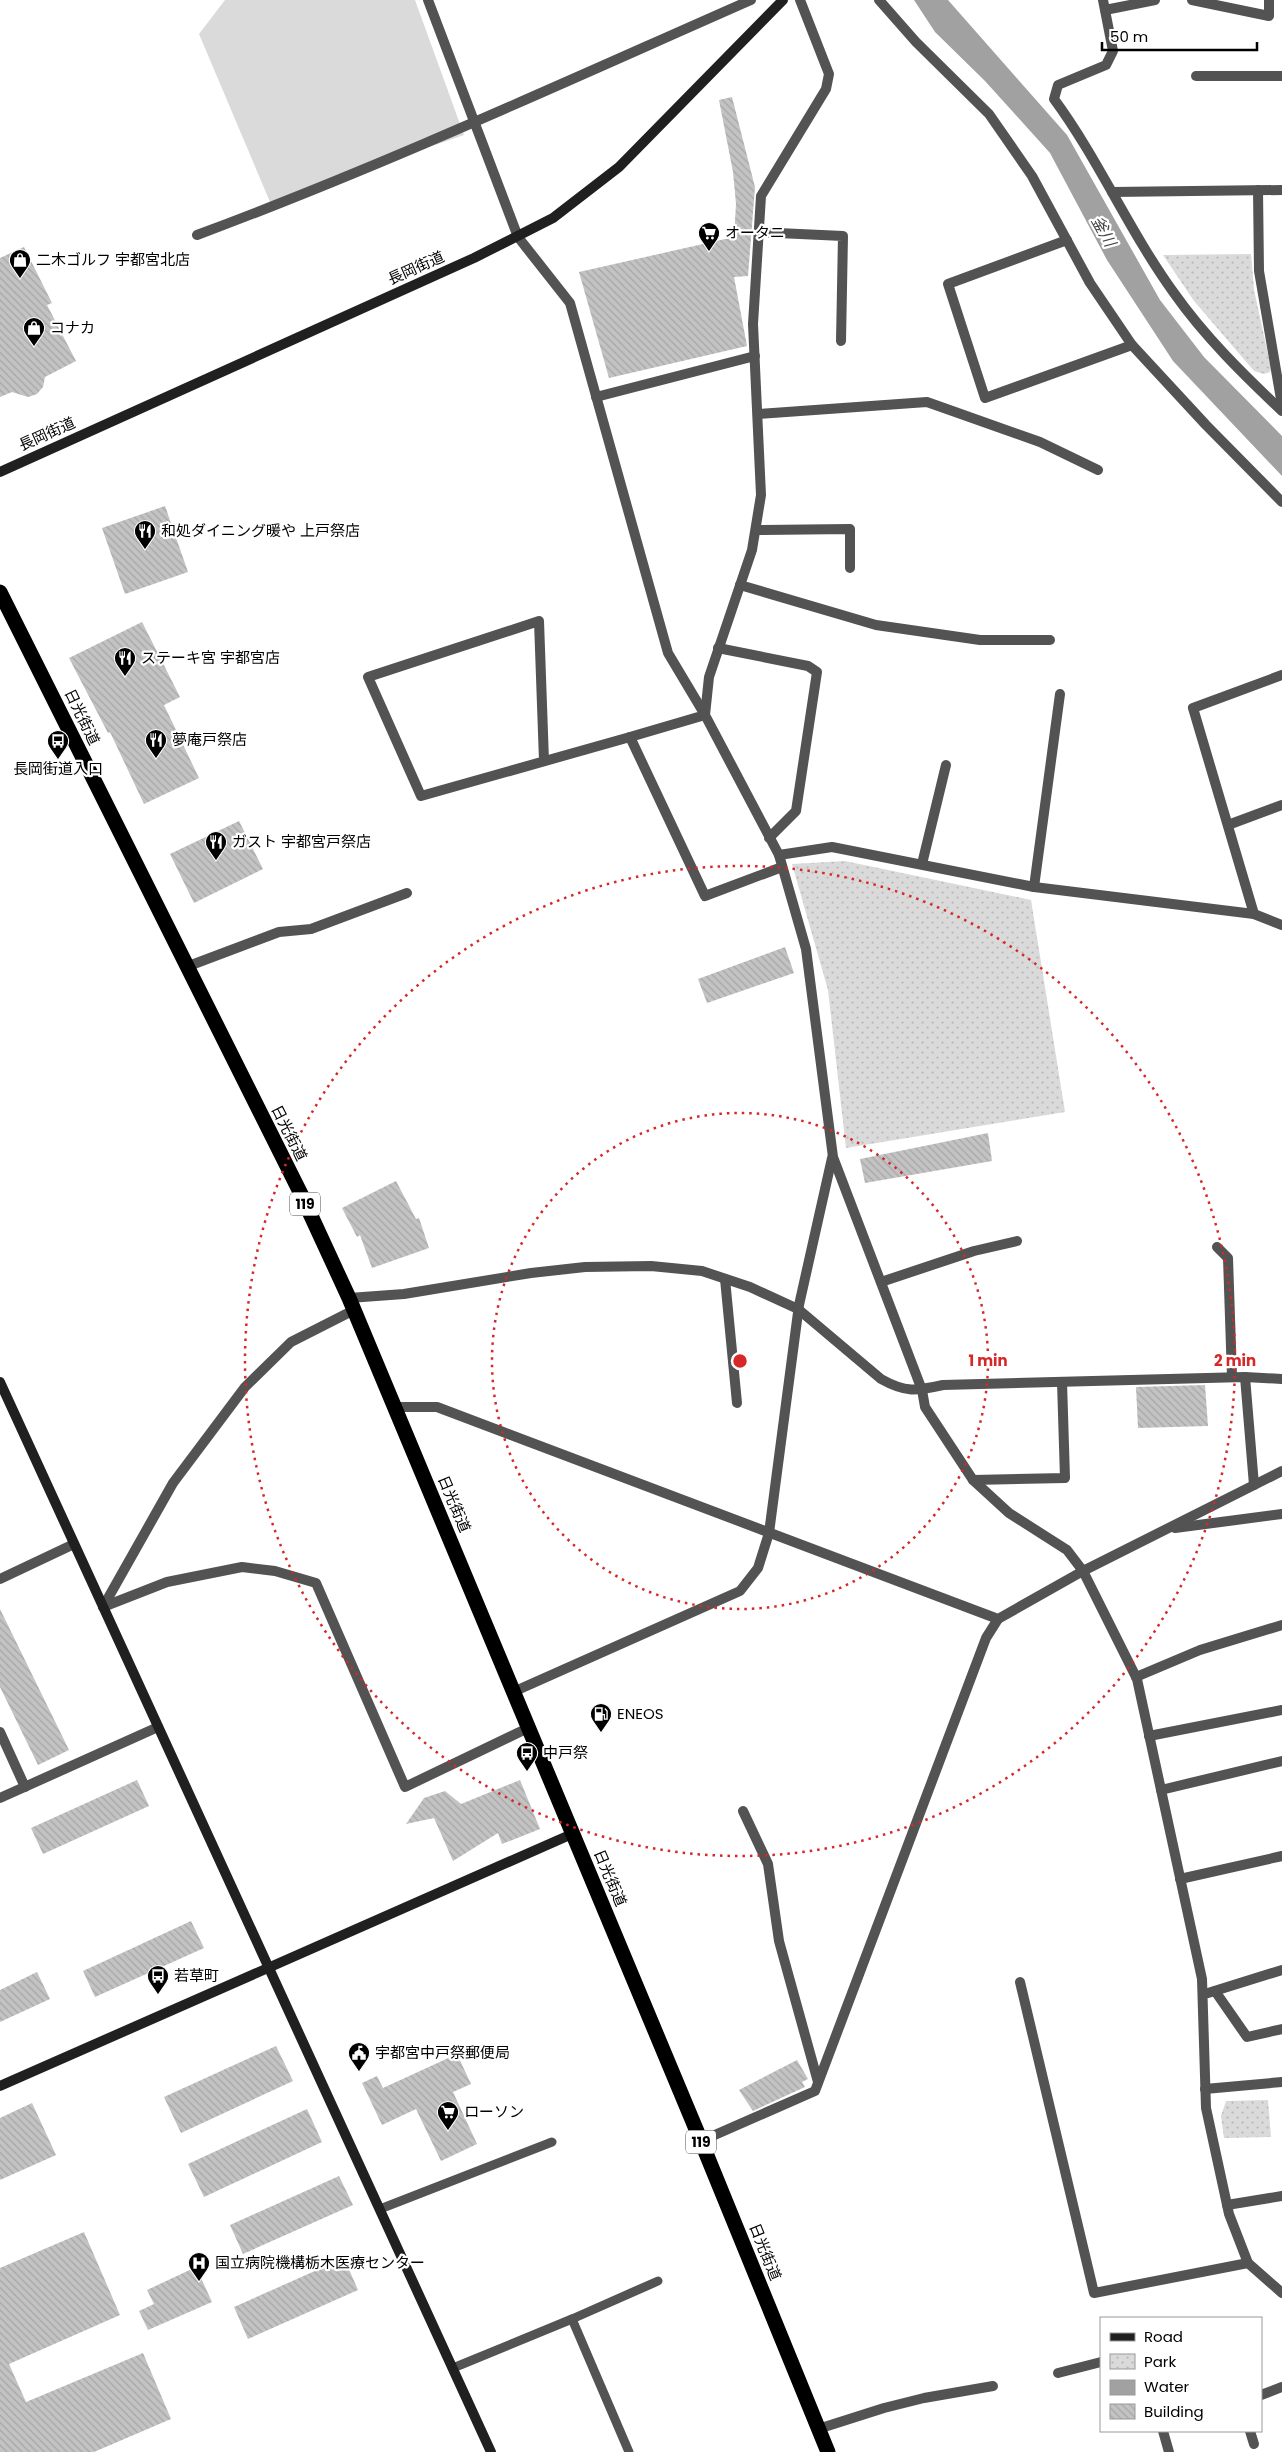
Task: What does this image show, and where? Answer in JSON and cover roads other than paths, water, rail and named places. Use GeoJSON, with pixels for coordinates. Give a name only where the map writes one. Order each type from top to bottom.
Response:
{"type":"FeatureCollection","features":[{"type":"Feature","properties":{"kind":"highway","name":"日光街道"},"geometry":{"type":"LineString","coordinates":[[0,592],[301,1194],[351,1304],[701,2141],[828,2452]]}},
{"type":"Feature","properties":{"kind":"street"},"geometry":{"type":"LineString","coordinates":[[428,0],[518,237],[570,303],[668,653],[705,715],[779,855],[806,949],[833,1157],[922,1390],[925,1407],[974,1480],[1009,1513],[1067,1550],[1083,1571],[1136,1676],[1202,1979],[1206,2108],[1227,2205],[1248,2263],[1282,2293]]}},
{"type":"Feature","properties":{"kind":"street"},"geometry":{"type":"LineString","coordinates":[[197,235],[261,211],[474,122],[751,0]]}},
{"type":"Feature","properties":{"kind":"street","name":"長岡街道"},"geometry":{"type":"LineString","coordinates":[[0,472],[518,237],[553,218],[619,167],[772,4],[782,0]]}},
{"type":"Feature","properties":{"kind":"street"},"geometry":{"type":"LineString","coordinates":[[705,715],[708,677],[757,530],[761,495],[753,324],[761,196],[826,89],[828,74],[800,0]]}},
{"type":"Feature","properties":{"kind":"street"},"geometry":{"type":"LineString","coordinates":[[878,0],[916,42],[989,114],[1032,176],[1090,284],[1132,345],[1206,425],[1282,502]]}},
{"type":"Feature","properties":{"kind":"street"},"geometry":{"type":"LineString","coordinates":[[1155,0],[1104,5],[1113,51],[1106,65],[1058,84],[1054,99],[1079,133],[1112,192],[1174,294],[1233,364],[1282,412]]}},
{"type":"Feature","properties":{"kind":"street"},"geometry":{"type":"LineString","coordinates":[[1192,0],[1269,16],[1269,0]]}},
{"type":"Feature","properties":{"kind":"street"},"geometry":{"type":"LineString","coordinates":[[1196,76],[1282,76]]}},
{"type":"Feature","properties":{"kind":"street"},"geometry":{"type":"LineString","coordinates":[[1258,190],[1259,272],[1282,405]]}},
{"type":"Feature","properties":{"kind":"street"},"geometry":{"type":"LineString","coordinates":[[1112,192],[1282,190]]}},
{"type":"Feature","properties":{"kind":"street"},"geometry":{"type":"LineString","coordinates":[[759,232],[843,236],[841,340]]}},
{"type":"Feature","properties":{"kind":"street"},"geometry":{"type":"LineString","coordinates":[[1067,240],[948,284],[985,398],[1132,345]]}},
{"type":"Feature","properties":{"kind":"street"},"geometry":{"type":"LineString","coordinates":[[596,397],[755,356]]}},
{"type":"Feature","properties":{"kind":"street"},"geometry":{"type":"LineString","coordinates":[[758,414],[927,402],[1040,442],[1098,470]]}},
{"type":"Feature","properties":{"kind":"street"},"geometry":{"type":"LineString","coordinates":[[757,530],[850,529],[850,568]]}},
{"type":"Feature","properties":{"kind":"street"},"geometry":{"type":"LineString","coordinates":[[740,585],[876,625],[980,640],[1050,640]]}},
{"type":"Feature","properties":{"kind":"street"},"geometry":{"type":"LineString","coordinates":[[544,762],[540,621],[368,677],[421,796],[544,762],[705,715]]}},
{"type":"Feature","properties":{"kind":"street"},"geometry":{"type":"LineString","coordinates":[[718,648],[808,666],[817,672],[796,811],[770,838]]}},
{"type":"Feature","properties":{"kind":"street"},"geometry":{"type":"LineString","coordinates":[[1254,914],[1193,708],[1282,674]]}},
{"type":"Feature","properties":{"kind":"street"},"geometry":{"type":"LineString","coordinates":[[1034,887],[1060,694]]}},
{"type":"Feature","properties":{"kind":"street"},"geometry":{"type":"LineString","coordinates":[[630,737],[706,896],[782,867]]}},
{"type":"Feature","properties":{"kind":"street"},"geometry":{"type":"LineString","coordinates":[[922,864],[946,764]]}},
{"type":"Feature","properties":{"kind":"street"},"geometry":{"type":"LineString","coordinates":[[1228,825],[1282,805]]}},
{"type":"Feature","properties":{"kind":"street"},"geometry":{"type":"LineString","coordinates":[[779,855],[832,847],[1034,887],[1254,914],[1282,925]]}},
{"type":"Feature","properties":{"kind":"street"},"geometry":{"type":"LineString","coordinates":[[186,967],[279,932],[311,929],[407,893]]}},
{"type":"Feature","properties":{"kind":"street"},"geometry":{"type":"LineString","coordinates":[[513,1692],[740,1591],[758,1568],[769,1533],[798,1309],[833,1157]]}},
{"type":"Feature","properties":{"kind":"street"},"geometry":{"type":"LineString","coordinates":[[881,1282],[974,1251],[1017,1242]]}},
{"type":"Feature","properties":{"kind":"street"},"geometry":{"type":"LineString","coordinates":[[1217,1247],[1228,1258],[1232,1377]]}},
{"type":"Feature","properties":{"kind":"street"},"geometry":{"type":"LineString","coordinates":[[103,1608],[173,1483],[245,1387],[291,1342],[351,1304],[531,1273],[602,1266],[651,1266],[702,1271],[750,1287],[798,1309],[882,1379],[897,1388],[908,1391],[943,1385],[1232,1377],[1282,1379]]}},
{"type":"Feature","properties":{"kind":"street"},"geometry":{"type":"LineString","coordinates":[[725,1279],[736,1403]]}},
{"type":"Feature","properties":{"kind":"street"},"geometry":{"type":"LineString","coordinates":[[1245,1377],[1254,1485]]}},
{"type":"Feature","properties":{"kind":"street"},"geometry":{"type":"LineString","coordinates":[[0,1382],[491,2452]]}},
{"type":"Feature","properties":{"kind":"street"},"geometry":{"type":"LineString","coordinates":[[974,1480],[1065,1478],[1062,1382]]}},
{"type":"Feature","properties":{"kind":"street"},"geometry":{"type":"LineString","coordinates":[[394,1408],[416,1405],[437,1407],[998,1620]]}},
{"type":"Feature","properties":{"kind":"street"},"geometry":{"type":"LineString","coordinates":[[701,2141],[815,2091],[986,1638],[998,1620],[1083,1571],[1282,1471]]}},
{"type":"Feature","properties":{"kind":"street"},"geometry":{"type":"LineString","coordinates":[[1167,1529],[1282,1514]]}},
{"type":"Feature","properties":{"kind":"street"},"geometry":{"type":"LineString","coordinates":[[0,1579],[74,1544]]}},
{"type":"Feature","properties":{"kind":"street"},"geometry":{"type":"LineString","coordinates":[[103,1608],[167,1582],[242,1567],[275,1571],[316,1583],[405,1787],[528,1728]]}},
{"type":"Feature","properties":{"kind":"street"},"geometry":{"type":"LineString","coordinates":[[1136,1676],[1200,1650],[1282,1625]]}},
{"type":"Feature","properties":{"kind":"street"},"geometry":{"type":"LineString","coordinates":[[1149,1736],[1282,1710]]}},
{"type":"Feature","properties":{"kind":"street"},"geometry":{"type":"LineString","coordinates":[[0,1798],[158,1727]]}},
{"type":"Feature","properties":{"kind":"street"},"geometry":{"type":"LineString","coordinates":[[0,1732],[25,1787]]}},
{"type":"Feature","properties":{"kind":"street"},"geometry":{"type":"LineString","coordinates":[[1161,1790],[1282,1761]]}},
{"type":"Feature","properties":{"kind":"street"},"geometry":{"type":"LineString","coordinates":[[743,1811],[768,1864],[779,1942],[818,2082]]}},
{"type":"Feature","properties":{"kind":"street"},"geometry":{"type":"LineString","coordinates":[[0,2086],[572,1834]]}},
{"type":"Feature","properties":{"kind":"street"},"geometry":{"type":"LineString","coordinates":[[1180,1879],[1282,1856]]}},
{"type":"Feature","properties":{"kind":"street"},"geometry":{"type":"LineString","coordinates":[[1203,1995],[1282,1970]]}},
{"type":"Feature","properties":{"kind":"street"},"geometry":{"type":"LineString","coordinates":[[1020,1982],[1094,2293],[1248,2263]]}},
{"type":"Feature","properties":{"kind":"street"},"geometry":{"type":"LineString","coordinates":[[1214,1991],[1247,2037],[1282,2029]]}},
{"type":"Feature","properties":{"kind":"street"},"geometry":{"type":"LineString","coordinates":[[1205,2088],[1282,2082]]}},
{"type":"Feature","properties":{"kind":"street"},"geometry":{"type":"LineString","coordinates":[[1227,2205],[1282,2196]]}},
{"type":"Feature","properties":{"kind":"street"},"geometry":{"type":"LineString","coordinates":[[1058,2373],[1100,2362]]}},
{"type":"Feature","properties":{"kind":"street"},"geometry":{"type":"LineString","coordinates":[[818,2429],[916,2400],[993,2386]]}},
{"type":"Feature","properties":{"kind":"street"},"geometry":{"type":"LineString","coordinates":[[1262,2395],[1282,2387]]}},
{"type":"Feature","properties":{"kind":"street"},"geometry":{"type":"LineString","coordinates":[[1164,2432],[1169,2452]]}},
{"type":"Feature","properties":{"kind":"street"},"geometry":{"type":"LineString","coordinates":[[1250,2432],[1254,2444]]}},
{"type":"Feature","properties":{"kind":"lane"},"geometry":{"type":"LineString","coordinates":[[380,2209],[552,2142]]}},
{"type":"Feature","properties":{"kind":"lane"},"geometry":{"type":"LineString","coordinates":[[453,2368],[572,2320],[658,2281]]}},
{"type":"Feature","properties":{"kind":"lane"},"geometry":{"type":"LineString","coordinates":[[572,2320],[629,2452]]}},
{"type":"Feature","properties":{"kind":"water","name":"釜川"},"geometry":{"type":"Polygon","coordinates":[[[914,0],[948,0],[1067,135],[1160,300],[1204,357],[1282,436],[1282,476],[1173,361],[1107,260],[1050,153],[985,81],[935,32],[914,0]]]}},
{"type":"Feature","properties":{"kind":"place","name":"オータニ"},"geometry":{"type":"Point","coordinates":[709,252]}},
{"type":"Feature","properties":{"kind":"place","name":"二木ゴルフ 宇都宮北店"},"geometry":{"type":"Point","coordinates":[20,279]}},
{"type":"Feature","properties":{"kind":"place","name":"コナカ"},"geometry":{"type":"Point","coordinates":[34,347]}},
{"type":"Feature","properties":{"kind":"place","name":"和処ダイニング暖や 上戸祭店"},"geometry":{"type":"Point","coordinates":[145,550]}},
{"type":"Feature","properties":{"kind":"place","name":"ステーキ宮 宇都宮店"},"geometry":{"type":"Point","coordinates":[125,677]}},
{"type":"Feature","properties":{"kind":"place","name":"夢庵戸祭店"},"geometry":{"type":"Point","coordinates":[156,759]}},
{"type":"Feature","properties":{"kind":"place","name":"長岡街道入口"},"geometry":{"type":"Point","coordinates":[58,760]}},
{"type":"Feature","properties":{"kind":"place","name":"ガスト 宇都宮戸祭店"},"geometry":{"type":"Point","coordinates":[216,861]}},
{"type":"Feature","properties":{"kind":"place","name":"ENEOS"},"geometry":{"type":"Point","coordinates":[601,1733]}},
{"type":"Feature","properties":{"kind":"place","name":"中戸祭"},"geometry":{"type":"Point","coordinates":[527,1772]}},
{"type":"Feature","properties":{"kind":"place","name":"若草町"},"geometry":{"type":"Point","coordinates":[158,1995]}},
{"type":"Feature","properties":{"kind":"place","name":"宇都宮中戸祭郵便局"},"geometry":{"type":"Point","coordinates":[359,2072]}},
{"type":"Feature","properties":{"kind":"place","name":"ローソン"},"geometry":{"type":"Point","coordinates":[448,2131]}},
{"type":"Feature","properties":{"kind":"place","name":"国立病院機構栃木医療センター"},"geometry":{"type":"Point","coordinates":[199,2282]}}]}
